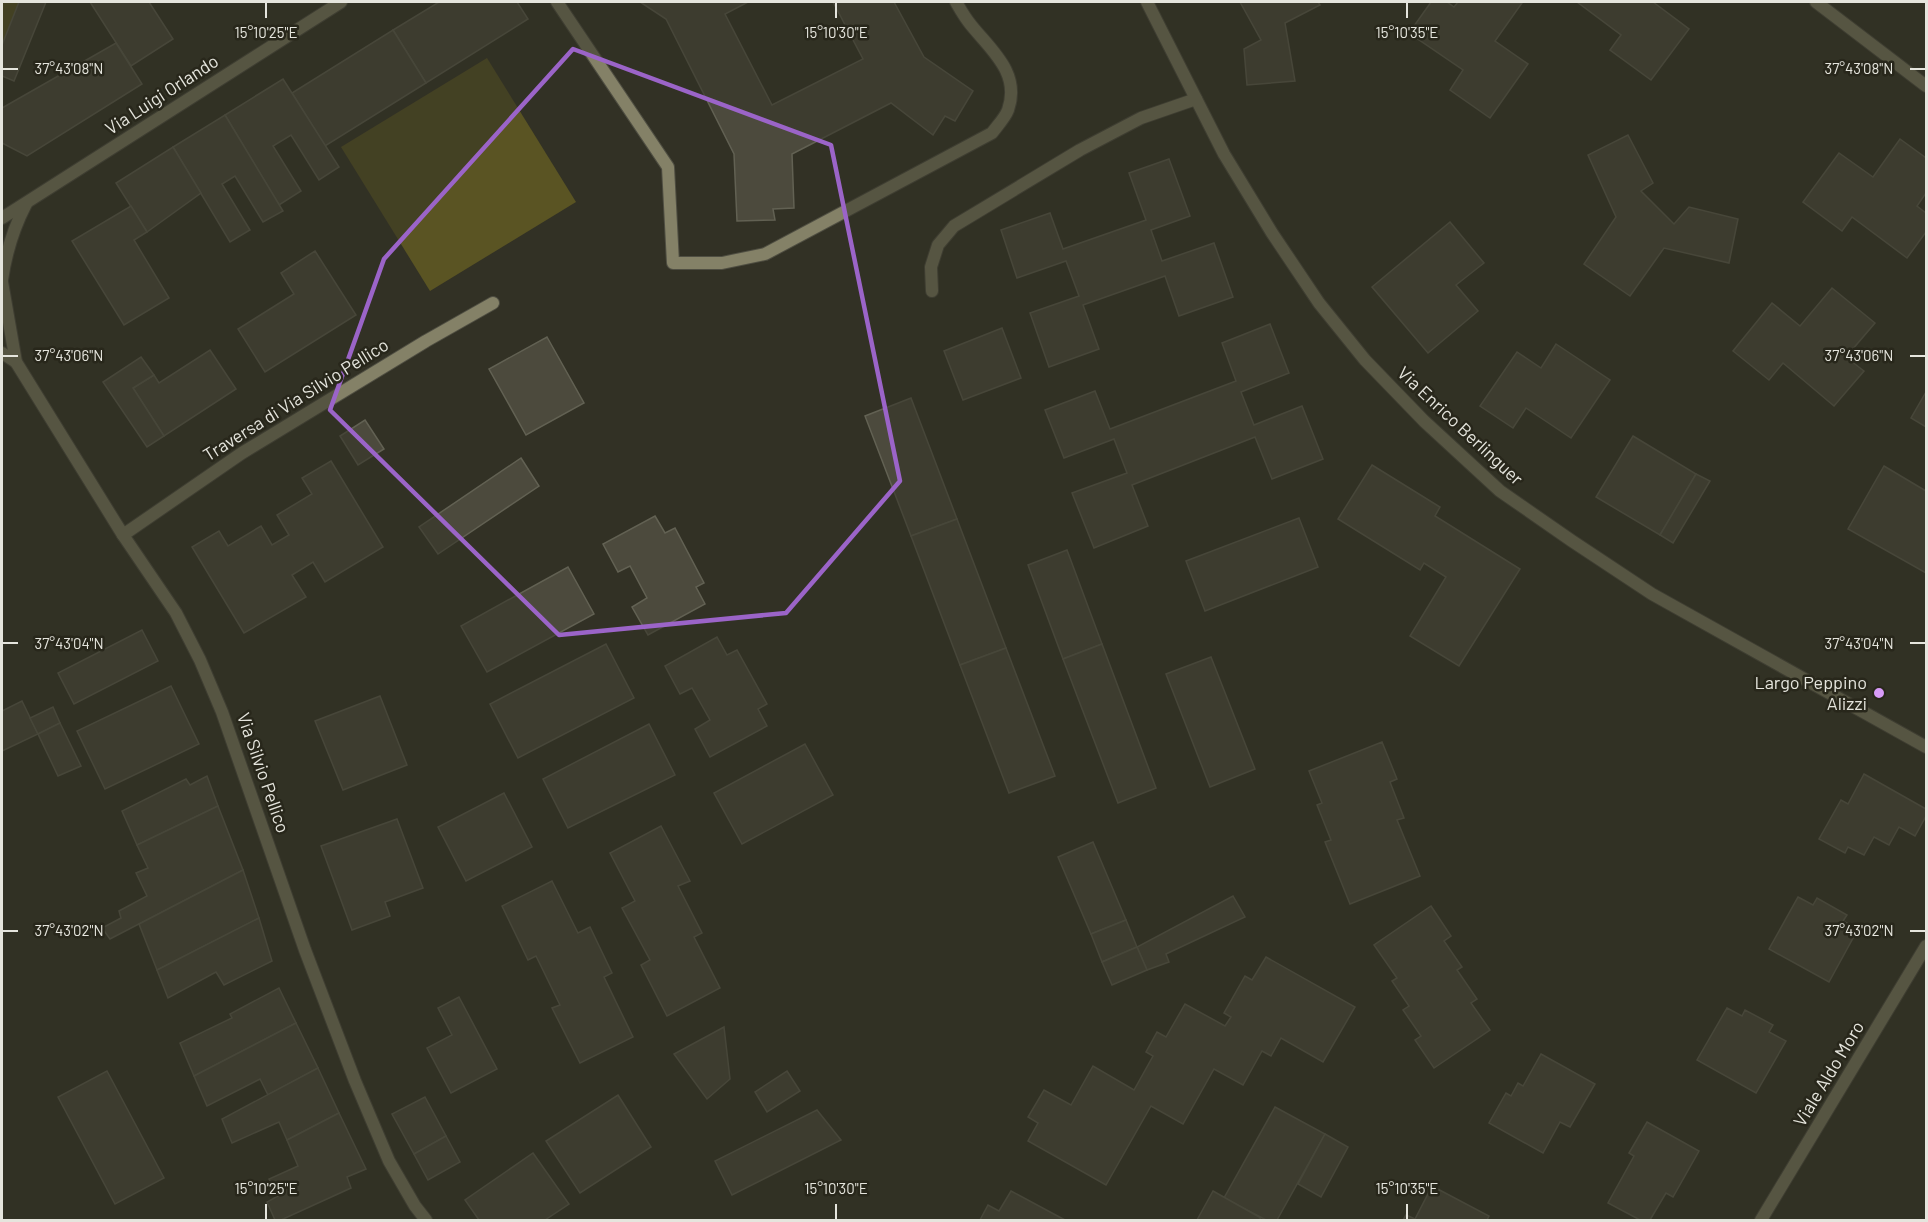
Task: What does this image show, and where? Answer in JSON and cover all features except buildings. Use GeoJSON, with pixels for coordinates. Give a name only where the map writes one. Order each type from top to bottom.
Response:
{"type":"FeatureCollection","features":[{"type":"Feature","properties":{"kind":"street","name":"Via Luigi Orlando"},"geometry":{"type":"LineString","coordinates":[[2,218],[341,2]]}},
{"type":"Feature","properties":{"kind":"street"},"geometry":{"type":"LineString","coordinates":[[557,2],[668,167],[673,263],[722,263],[765,254],[992,133],[1008,111],[1011,91],[1008,71],[993,49],[969,24],[956,2]]}},
{"type":"Feature","properties":{"kind":"street","name":"Via Enrico Berlinguer"},"geometry":{"type":"LineString","coordinates":[[1147,2],[1224,154],[1272,233],[1319,303],[1365,360],[1424,421],[1500,491],[1572,542],[1652,594],[1926,747]]}},
{"type":"Feature","properties":{"kind":"street"},"geometry":{"type":"LineString","coordinates":[[1816,2],[1926,86]]}},
{"type":"Feature","properties":{"kind":"street"},"geometry":{"type":"LineString","coordinates":[[932,291],[931,267],[938,245],[954,225],[1021,184],[1111,134],[1142,118],[1196,99]]}},
{"type":"Feature","properties":{"kind":"street"},"geometry":{"type":"LineString","coordinates":[[16,362],[2,281],[5,255],[13,230],[27,202]]}},
{"type":"Feature","properties":{"kind":"street","name":"Traversa di Via Silvio Pellico"},"geometry":{"type":"LineString","coordinates":[[123,535],[242,453],[492,303]]}},
{"type":"Feature","properties":{"kind":"street"},"geometry":{"type":"LineString","coordinates":[[2,316],[11,333]]}},
{"type":"Feature","properties":{"kind":"street"},"geometry":{"type":"LineString","coordinates":[[2,353],[16,362]]}},
{"type":"Feature","properties":{"kind":"street","name":"Via Silvio Pellico"},"geometry":{"type":"LineString","coordinates":[[16,362],[123,535],[176,613],[201,660],[222,712],[305,950],[355,1081],[389,1161],[426,1221]]}},
{"type":"Feature","properties":{"kind":"street","name":"Viale Aldo Moro"},"geometry":{"type":"LineString","coordinates":[[1761,1221],[1926,946]]}},
{"type":"Feature","properties":{"kind":"highlighted area"},"geometry":{"type":"Polygon","coordinates":[[[573,49],[831,145],[900,481],[786,613],[559,635],[330,410],[384,259],[573,49]]]}},
{"type":"Feature","properties":{"kind":"shaded area"},"geometry":{"type":"Polygon","coordinates":[[[2,2],[19,2],[2,45],[2,2]]]}},
{"type":"Feature","properties":{"kind":"shaded area"},"geometry":{"type":"Polygon","coordinates":[[[487,58],[576,202],[430,291],[341,147],[487,58]]]}},
{"type":"Feature","properties":{"kind":"place","name":"Largo Peppino Alizzi"},"geometry":{"type":"Point","coordinates":[1879,693]}}]}
